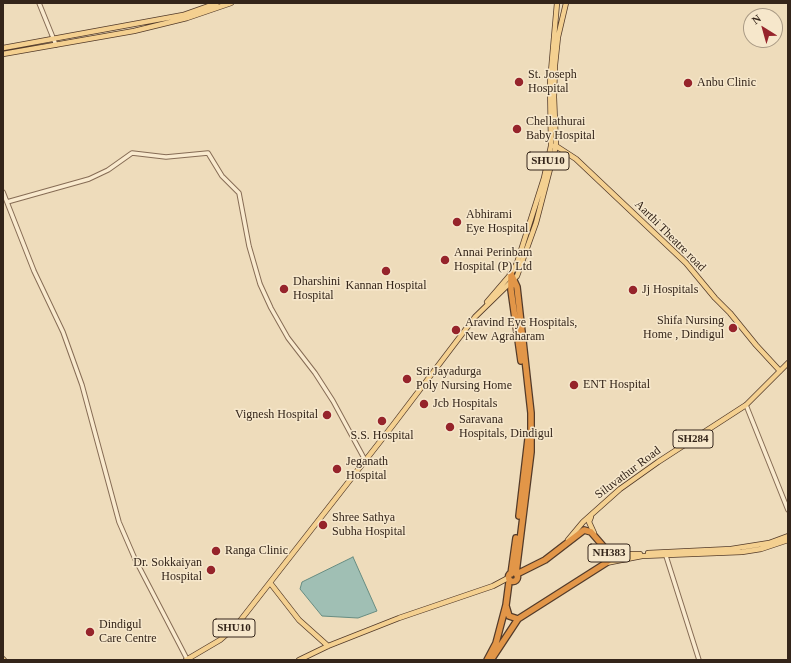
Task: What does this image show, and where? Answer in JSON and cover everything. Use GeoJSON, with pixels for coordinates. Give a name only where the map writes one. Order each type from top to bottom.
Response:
{"type":"FeatureCollection","features":[{"type":"Feature","properties":{"kind":"highway"},"geometry":{"type":"LineString","coordinates":[[511,274],[528,425],[513,577]]}},
{"type":"Feature","properties":{"kind":"highway"},"geometry":{"type":"LineString","coordinates":[[487,660],[496,643],[517,560],[531,452],[531,425],[517,287],[512,282]]}},
{"type":"Feature","properties":{"kind":"highway","name":"NH383"},"geometry":{"type":"LineString","coordinates":[[491,660],[518,619],[606,563],[609,560],[610,554],[595,536],[588,530],[584,530],[545,560],[513,577]]}},
{"type":"Feature","properties":{"kind":"highway"},"geometry":{"type":"LineString","coordinates":[[517,560],[520,566],[527,569]]}},
{"type":"Feature","properties":{"kind":"highway"},"geometry":{"type":"LineString","coordinates":[[506,602],[509,616],[518,619]]}},
{"type":"Feature","properties":{"kind":"main road"},"geometry":{"type":"LineString","coordinates":[[3,54],[183,15],[217,3]]}},
{"type":"Feature","properties":{"kind":"main road"},"geometry":{"type":"LineString","coordinates":[[3,48],[134,31],[187,18],[231,3]]}},
{"type":"Feature","properties":{"kind":"main road","name":"SHU10"},"geometry":{"type":"LineString","coordinates":[[485,306],[492,295],[511,274],[522,253],[554,146],[550,83],[557,3]]}},
{"type":"Feature","properties":{"kind":"main road","name":"SHU10"},"geometry":{"type":"LineString","coordinates":[[186,660],[229,633],[271,584],[475,317],[512,282],[529,245],[554,146],[555,65],[558,37],[566,3]]}},
{"type":"Feature","properties":{"kind":"main road","name":"Aarthi Theatre road"},"geometry":{"type":"LineString","coordinates":[[554,146],[576,159],[686,264],[780,371]]}},
{"type":"Feature","properties":{"kind":"main road","name":"Siluvathur Road"},"geometry":{"type":"LineString","coordinates":[[567,542],[594,512],[620,489],[658,462],[746,405],[788,363]]}},
{"type":"Feature","properties":{"kind":"main road","name":"Siluvathur Road"},"geometry":{"type":"LineString","coordinates":[[594,512],[589,522],[595,536]]}},
{"type":"Feature","properties":{"kind":"main road"},"geometry":{"type":"LineString","coordinates":[[610,554],[716,552],[769,543],[788,536]]}},
{"type":"Feature","properties":{"kind":"main road"},"geometry":{"type":"LineString","coordinates":[[606,563],[642,556],[666,556],[761,549],[788,540]]}},
{"type":"Feature","properties":{"kind":"main road"},"geometry":{"type":"LineString","coordinates":[[300,660],[328,646],[399,618],[493,586],[513,577]]}},
{"type":"Feature","properties":{"kind":"main road"},"geometry":{"type":"LineString","coordinates":[[271,584],[299,620],[328,646]]}},
{"type":"Feature","properties":{"kind":"street"},"geometry":{"type":"LineString","coordinates":[[39,3],[55,42]]}},
{"type":"Feature","properties":{"kind":"street"},"geometry":{"type":"LineString","coordinates":[[7,202],[89,179],[108,170],[132,153],[166,156],[208,154],[222,176],[239,193],[249,246],[260,284],[270,308],[288,338],[315,373],[333,401],[365,460]]}},
{"type":"Feature","properties":{"kind":"street"},"geometry":{"type":"LineString","coordinates":[[3,192],[32,265],[65,336],[82,385],[119,522],[186,660]]}},
{"type":"Feature","properties":{"kind":"street"},"geometry":{"type":"LineString","coordinates":[[746,405],[788,510]]}},
{"type":"Feature","properties":{"kind":"street"},"geometry":{"type":"LineString","coordinates":[[666,556],[699,660]]}},
{"type":"Feature","properties":{"kind":"water"},"geometry":{"type":"Polygon","coordinates":[[[353,557],[377,611],[358,618],[322,616],[300,589],[302,582],[353,557]]]}},
{"type":"Feature","properties":{"kind":"place","name":"St. Joseph Hospital"},"geometry":{"type":"Point","coordinates":[519,82]}},
{"type":"Feature","properties":{"kind":"place","name":"Anbu Clinic"},"geometry":{"type":"Point","coordinates":[688,83]}},
{"type":"Feature","properties":{"kind":"place","name":"Chellathurai Baby Hospital"},"geometry":{"type":"Point","coordinates":[517,129]}},
{"type":"Feature","properties":{"kind":"place","name":"Abhirami Eye Hospital"},"geometry":{"type":"Point","coordinates":[457,222]}},
{"type":"Feature","properties":{"kind":"place","name":"Annai Perinbam Hospital (P) Ltd"},"geometry":{"type":"Point","coordinates":[445,260]}},
{"type":"Feature","properties":{"kind":"place","name":"Kannan Hospital"},"geometry":{"type":"Point","coordinates":[386,271]}},
{"type":"Feature","properties":{"kind":"place","name":"Dharshini Hospital"},"geometry":{"type":"Point","coordinates":[284,289]}},
{"type":"Feature","properties":{"kind":"place","name":"Jj Hospitals"},"geometry":{"type":"Point","coordinates":[633,290]}},
{"type":"Feature","properties":{"kind":"place","name":"Shifa Nursing Home , Dindigul"},"geometry":{"type":"Point","coordinates":[733,328]}},
{"type":"Feature","properties":{"kind":"place","name":"Aravind Eye Hospitals, New Agraharam"},"geometry":{"type":"Point","coordinates":[456,330]}},
{"type":"Feature","properties":{"kind":"place","name":"Sri Jayadurga Poly Nursing Home"},"geometry":{"type":"Point","coordinates":[407,379]}},
{"type":"Feature","properties":{"kind":"place","name":"ENT Hospital"},"geometry":{"type":"Point","coordinates":[574,385]}},
{"type":"Feature","properties":{"kind":"place","name":"Jcb Hospitals"},"geometry":{"type":"Point","coordinates":[424,404]}},
{"type":"Feature","properties":{"kind":"place","name":"Vignesh Hospital"},"geometry":{"type":"Point","coordinates":[327,415]}},
{"type":"Feature","properties":{"kind":"place","name":"S.S. Hospital"},"geometry":{"type":"Point","coordinates":[382,421]}},
{"type":"Feature","properties":{"kind":"place","name":"Saravana Hospitals, Dindigul"},"geometry":{"type":"Point","coordinates":[450,427]}},
{"type":"Feature","properties":{"kind":"place","name":"Jeganath Hospital"},"geometry":{"type":"Point","coordinates":[337,469]}},
{"type":"Feature","properties":{"kind":"place","name":"Shree Sathya Subha Hospital"},"geometry":{"type":"Point","coordinates":[323,525]}},
{"type":"Feature","properties":{"kind":"place","name":"Ranga Clinic"},"geometry":{"type":"Point","coordinates":[216,551]}},
{"type":"Feature","properties":{"kind":"place","name":"Dr. Sokkaiyan Hospital"},"geometry":{"type":"Point","coordinates":[211,570]}},
{"type":"Feature","properties":{"kind":"place","name":"Dindigul Care Centre"},"geometry":{"type":"Point","coordinates":[90,632]}}]}
